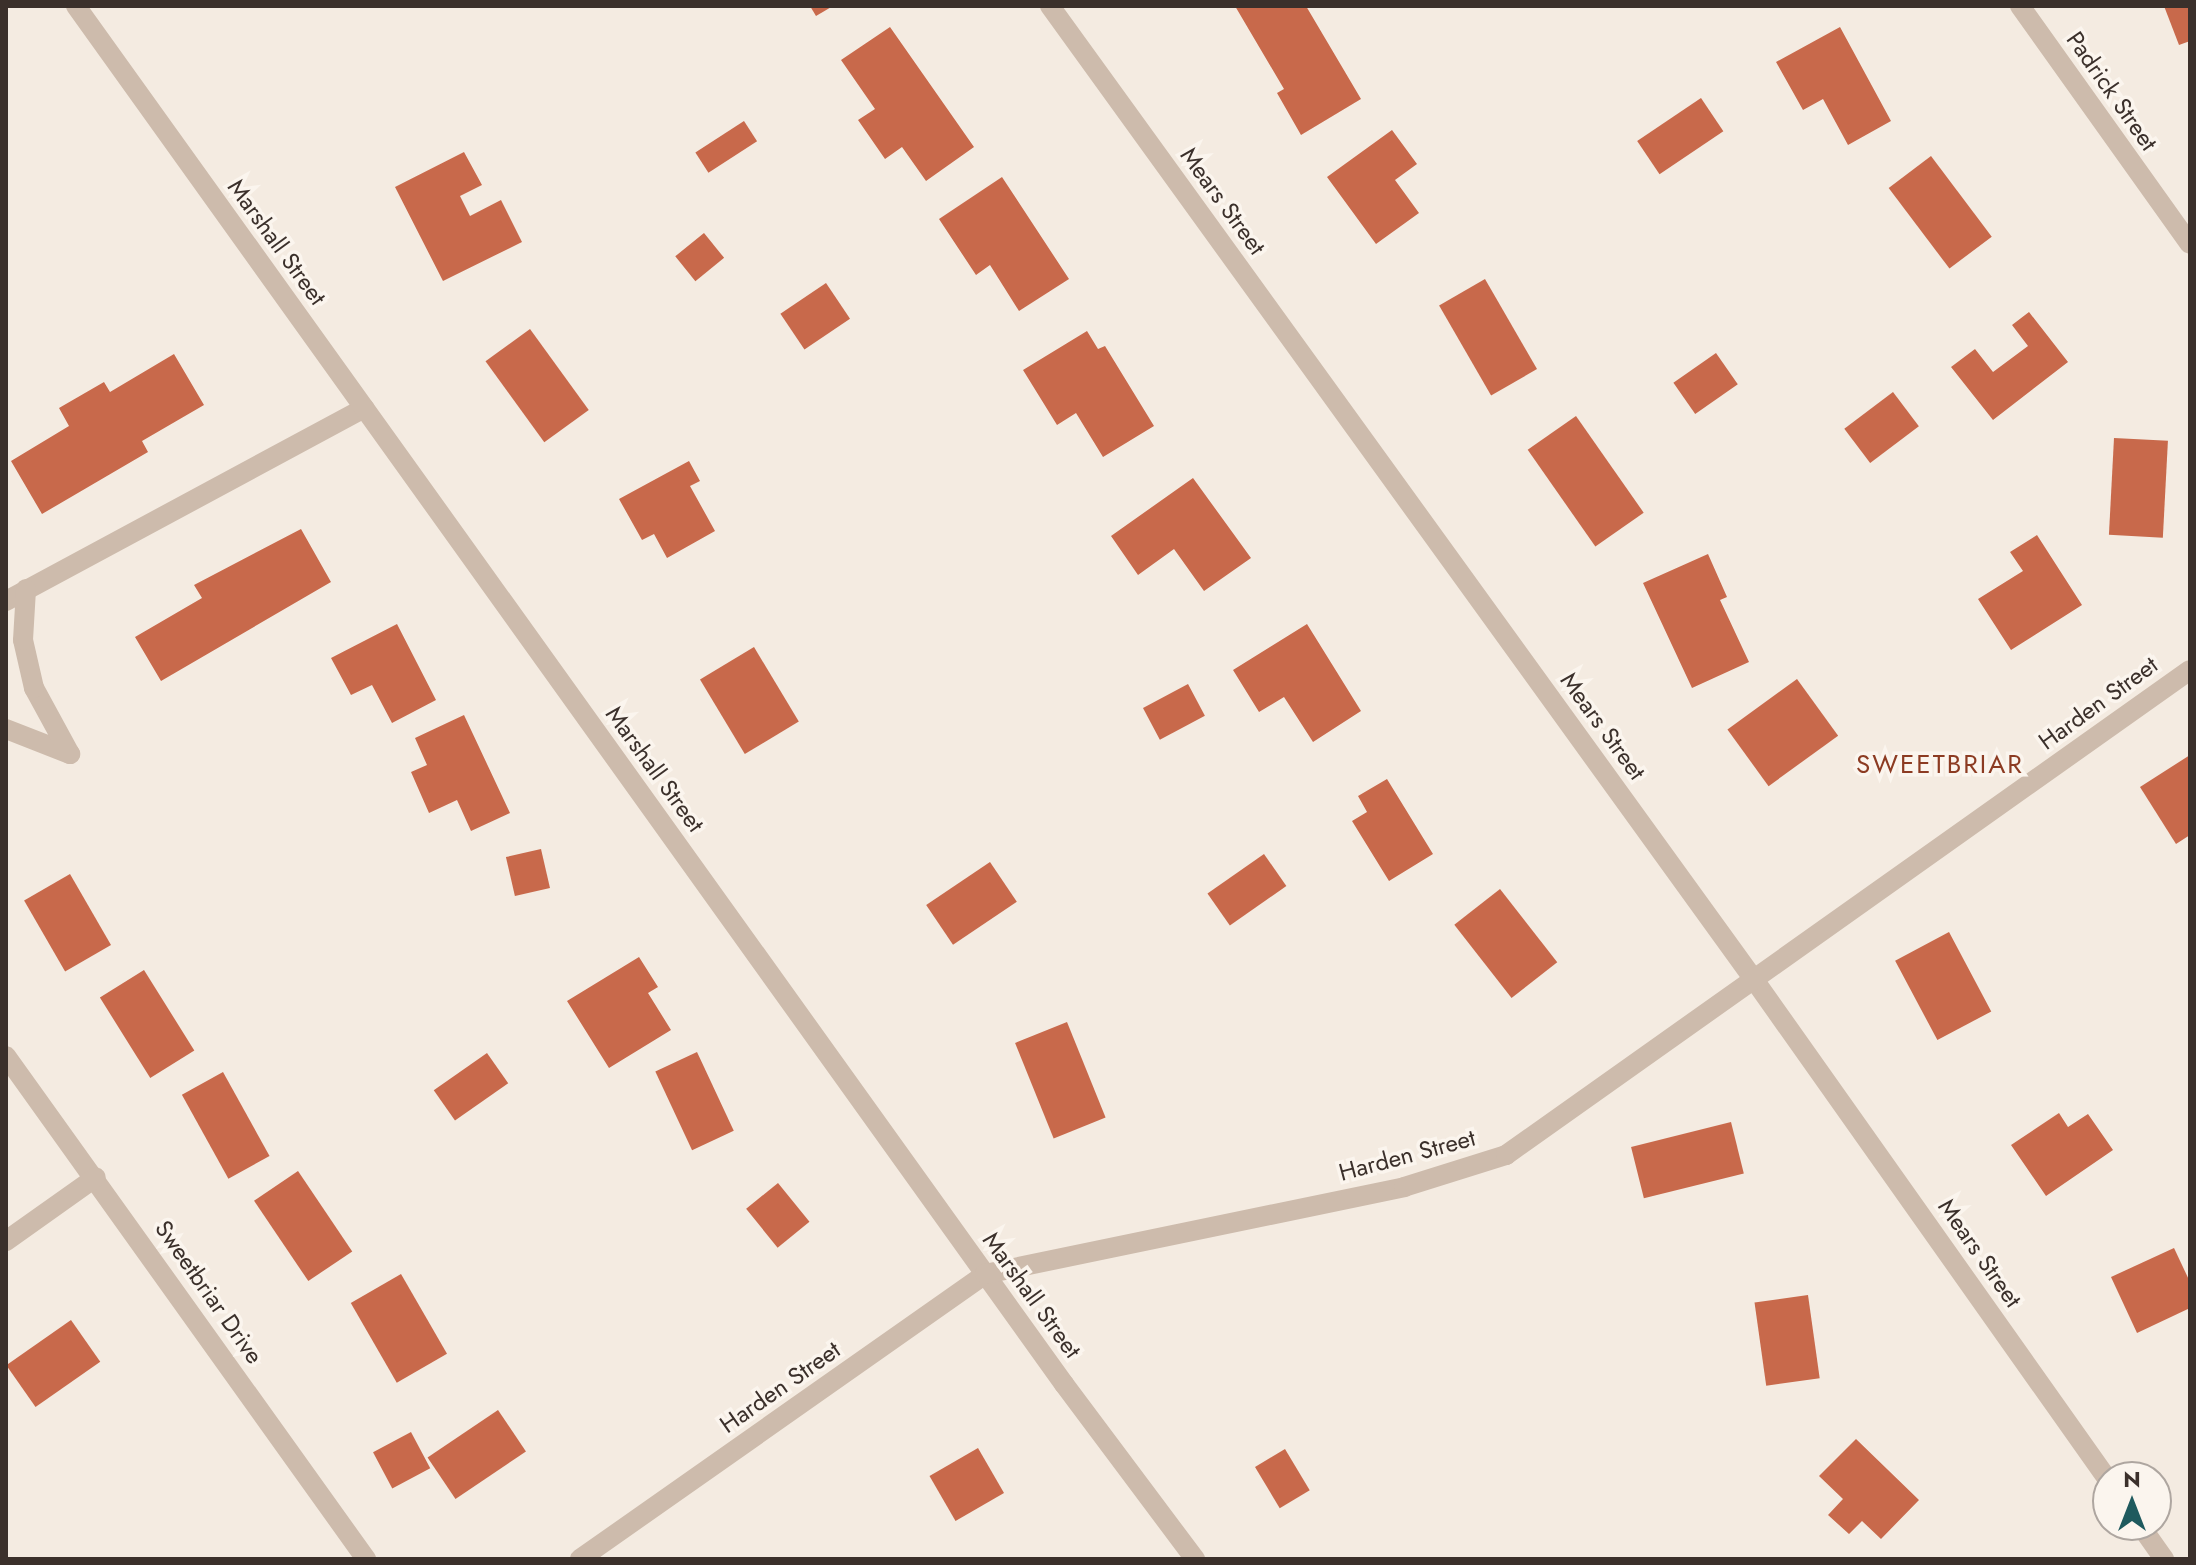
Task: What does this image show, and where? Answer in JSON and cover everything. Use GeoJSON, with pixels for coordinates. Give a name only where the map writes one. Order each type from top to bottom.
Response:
{"type":"FeatureCollection","features":[{"type":"Feature","properties":{"kind":"street","name":"Marshall Street"},"geometry":{"type":"LineString","coordinates":[[76,6],[985,1274],[1195,1559]]}},
{"type":"Feature","properties":{"kind":"street","name":"Mears Street"},"geometry":{"type":"LineString","coordinates":[[1050,6],[1755,981],[2095,1461]]}},
{"type":"Feature","properties":{"kind":"street","name":"Padrick Street"},"geometry":{"type":"LineString","coordinates":[[2020,6],[2190,244]]}},
{"type":"Feature","properties":{"kind":"street"},"geometry":{"type":"LineString","coordinates":[[6,601],[364,408]]}},
{"type":"Feature","properties":{"kind":"street"},"geometry":{"type":"LineString","coordinates":[[6,729],[70,754],[34,688],[23,640],[26,589]]}},
{"type":"Feature","properties":{"kind":"street","name":"Harden Street"},"geometry":{"type":"LineString","coordinates":[[580,1559],[985,1274],[1404,1187],[1506,1155],[2190,670]]}},
{"type":"Feature","properties":{"kind":"street","name":"Sweetbriar Drive"},"geometry":{"type":"LineString","coordinates":[[6,1056],[96,1177],[366,1559]]}},
{"type":"Feature","properties":{"kind":"street"},"geometry":{"type":"LineString","coordinates":[[6,1241],[96,1177]]}},
{"type":"Feature","properties":{"kind":"street"},"geometry":{"type":"LineString","coordinates":[[2151,1541],[2164,1559]]}},
{"type":"Feature","properties":{"kind":"building"},"geometry":{"type":"Polygon","coordinates":[[[810,6],[833,6],[816,16],[810,6]]]}},
{"type":"Feature","properties":{"kind":"building"},"geometry":{"type":"Polygon","coordinates":[[[1235,6],[1306,6],[1361,99],[1301,135],[1277,93],[1284,89],[1235,6]]]}},
{"type":"Feature","properties":{"kind":"building"},"geometry":{"type":"Polygon","coordinates":[[[2164,6],[2190,6],[2190,41],[2179,45],[2164,6]]]}},
{"type":"Feature","properties":{"kind":"building"},"geometry":{"type":"Polygon","coordinates":[[[890,27],[974,147],[926,181],[902,147],[885,159],[858,120],[875,109],[841,60],[890,27]]]}},
{"type":"Feature","properties":{"kind":"building"},"geometry":{"type":"Polygon","coordinates":[[[1840,27],[1891,121],[1848,145],[1823,99],[1803,110],[1776,62],[1840,27]]]}},
{"type":"Feature","properties":{"kind":"building"},"geometry":{"type":"Polygon","coordinates":[[[1701,98],[1723,131],[1660,174],[1637,141],[1701,98]]]}},
{"type":"Feature","properties":{"kind":"building"},"geometry":{"type":"Polygon","coordinates":[[[744,121],[757,141],[708,173],[695,153],[744,121]]]}},
{"type":"Feature","properties":{"kind":"building"},"geometry":{"type":"Polygon","coordinates":[[[1392,130],[1417,164],[1395,180],[1419,213],[1376,244],[1327,177],[1392,130]]]}},
{"type":"Feature","properties":{"kind":"building"},"geometry":{"type":"Polygon","coordinates":[[[464,152],[482,185],[460,196],[470,216],[501,200],[522,242],[443,281],[395,187],[464,152]]]}},
{"type":"Feature","properties":{"kind":"building"},"geometry":{"type":"Polygon","coordinates":[[[1931,156],[1992,237],[1949,269],[1889,188],[1931,156]]]}},
{"type":"Feature","properties":{"kind":"building"},"geometry":{"type":"Polygon","coordinates":[[[1002,177],[1069,279],[1019,311],[990,265],[976,275],[939,219],[1002,177]]]}},
{"type":"Feature","properties":{"kind":"building"},"geometry":{"type":"Polygon","coordinates":[[[704,233],[724,258],[695,281],[675,256],[704,233]]]}},
{"type":"Feature","properties":{"kind":"building"},"geometry":{"type":"Polygon","coordinates":[[[1485,279],[1537,369],[1491,396],[1439,306],[1485,279]]]}},
{"type":"Feature","properties":{"kind":"building"},"geometry":{"type":"Polygon","coordinates":[[[826,283],[850,319],[804,349],[780,314],[826,283]]]}},
{"type":"Feature","properties":{"kind":"building"},"geometry":{"type":"Polygon","coordinates":[[[2029,312],[2068,362],[1993,420],[1951,367],[1975,349],[1993,372],[2028,346],[2012,325],[2029,312]]]}},
{"type":"Feature","properties":{"kind":"building"},"geometry":{"type":"Polygon","coordinates":[[[530,329],[589,410],[544,442],[486,361],[530,329]]]}},
{"type":"Feature","properties":{"kind":"building"},"geometry":{"type":"Polygon","coordinates":[[[1087,331],[1098,349],[1105,346],[1154,426],[1103,457],[1076,413],[1057,425],[1023,370],[1087,331]]]}},
{"type":"Feature","properties":{"kind":"building"},"geometry":{"type":"Polygon","coordinates":[[[1716,353],[1738,384],[1695,414],[1673,383],[1716,353]]]}},
{"type":"Feature","properties":{"kind":"building"},"geometry":{"type":"Polygon","coordinates":[[[174,354],[204,405],[142,441],[148,452],[42,514],[11,461],[69,426],[59,408],[104,382],[110,392],[174,354]]]}},
{"type":"Feature","properties":{"kind":"building"},"geometry":{"type":"Polygon","coordinates":[[[1893,392],[1919,426],[1870,463],[1844,429],[1893,392]]]}},
{"type":"Feature","properties":{"kind":"building"},"geometry":{"type":"Polygon","coordinates":[[[1576,416],[1644,513],[1595,547],[1528,450],[1576,416]]]}},
{"type":"Feature","properties":{"kind":"building"},"geometry":{"type":"Polygon","coordinates":[[[2114,438],[2168,441],[2163,538],[2109,535],[2114,438]]]}},
{"type":"Feature","properties":{"kind":"building"},"geometry":{"type":"Polygon","coordinates":[[[689,461],[700,481],[690,486],[715,531],[667,558],[654,534],[642,540],[619,499],[689,461]]]}},
{"type":"Feature","properties":{"kind":"building"},"geometry":{"type":"Polygon","coordinates":[[[1193,478],[1251,558],[1204,591],[1174,549],[1138,575],[1111,536],[1193,478]]]}},
{"type":"Feature","properties":{"kind":"building"},"geometry":{"type":"Polygon","coordinates":[[[301,529],[331,582],[161,681],[135,637],[202,598],[194,585],[301,529]]]}},
{"type":"Feature","properties":{"kind":"building"},"geometry":{"type":"Polygon","coordinates":[[[2037,535],[2082,605],[2011,650],[1978,599],[2023,571],[2010,552],[2037,535]]]}},
{"type":"Feature","properties":{"kind":"building"},"geometry":{"type":"Polygon","coordinates":[[[1708,554],[1727,597],[1720,600],[1749,662],[1692,688],[1643,583],[1708,554]]]}},
{"type":"Feature","properties":{"kind":"building"},"geometry":{"type":"Polygon","coordinates":[[[397,624],[436,700],[392,723],[372,685],[351,695],[331,658],[397,624]]]}},
{"type":"Feature","properties":{"kind":"building"},"geometry":{"type":"Polygon","coordinates":[[[1307,624],[1361,711],[1313,742],[1284,697],[1259,712],[1233,670],[1307,624]]]}},
{"type":"Feature","properties":{"kind":"building"},"geometry":{"type":"Polygon","coordinates":[[[754,647],[799,722],[745,754],[700,679],[754,647]]]}},
{"type":"Feature","properties":{"kind":"building"},"geometry":{"type":"Polygon","coordinates":[[[1797,679],[1838,736],[1769,786],[1727,730],[1797,679]]]}},
{"type":"Feature","properties":{"kind":"building"},"geometry":{"type":"Polygon","coordinates":[[[1188,684],[1205,716],[1160,740],[1143,708],[1188,684]]]}},
{"type":"Feature","properties":{"kind":"building"},"geometry":{"type":"Polygon","coordinates":[[[464,715],[510,813],[471,831],[457,800],[429,813],[411,772],[427,765],[415,738],[464,715]]]}},
{"type":"Feature","properties":{"kind":"building"},"geometry":{"type":"Polygon","coordinates":[[[2190,755],[2190,835],[2176,844],[2140,787],[2190,755]]]}},
{"type":"Feature","properties":{"kind":"building"},"geometry":{"type":"Polygon","coordinates":[[[1387,779],[1433,854],[1389,881],[1352,821],[1367,812],[1358,796],[1387,779]]]}},
{"type":"Feature","properties":{"kind":"building"},"geometry":{"type":"Polygon","coordinates":[[[541,849],[550,888],[515,896],[506,857],[541,849]]]}},
{"type":"Feature","properties":{"kind":"building"},"geometry":{"type":"Polygon","coordinates":[[[1264,854],[1286,886],[1230,926],[1207,894],[1264,854]]]}},
{"type":"Feature","properties":{"kind":"building"},"geometry":{"type":"Polygon","coordinates":[[[990,862],[1017,902],[953,945],[926,905],[990,862]]]}},
{"type":"Feature","properties":{"kind":"building"},"geometry":{"type":"Polygon","coordinates":[[[70,874],[111,945],[65,972],[24,900],[70,874]]]}},
{"type":"Feature","properties":{"kind":"building"},"geometry":{"type":"Polygon","coordinates":[[[1500,889],[1557,962],[1512,998],[1454,925],[1500,889]]]}},
{"type":"Feature","properties":{"kind":"building"},"geometry":{"type":"Polygon","coordinates":[[[1949,932],[1991,1011],[1937,1040],[1895,961],[1949,932]]]}},
{"type":"Feature","properties":{"kind":"building"},"geometry":{"type":"Polygon","coordinates":[[[639,957],[658,987],[648,993],[671,1030],[609,1068],[567,1001],[639,957]]]}},
{"type":"Feature","properties":{"kind":"building"},"geometry":{"type":"Polygon","coordinates":[[[144,970],[194,1051],[150,1078],[100,998],[144,970]]]}},
{"type":"Feature","properties":{"kind":"building"},"geometry":{"type":"Polygon","coordinates":[[[1067,1022],[1106,1117],[1054,1138],[1015,1043],[1067,1022]]]}},
{"type":"Feature","properties":{"kind":"building"},"geometry":{"type":"Polygon","coordinates":[[[697,1052],[734,1131],[692,1150],[655,1071],[697,1052]]]}},
{"type":"Feature","properties":{"kind":"building"},"geometry":{"type":"Polygon","coordinates":[[[487,1053],[508,1083],[455,1121],[434,1090],[487,1053]]]}},
{"type":"Feature","properties":{"kind":"building"},"geometry":{"type":"Polygon","coordinates":[[[223,1072],[270,1156],[228,1179],[182,1095],[223,1072]]]}},
{"type":"Feature","properties":{"kind":"building"},"geometry":{"type":"Polygon","coordinates":[[[2059,1113],[2068,1127],[2088,1114],[2113,1150],[2046,1196],[2011,1145],[2059,1113]]]}},
{"type":"Feature","properties":{"kind":"building"},"geometry":{"type":"Polygon","coordinates":[[[1731,1122],[1744,1173],[1644,1198],[1631,1147],[1731,1122]]]}},
{"type":"Feature","properties":{"kind":"building"},"geometry":{"type":"Polygon","coordinates":[[[298,1171],[352,1251],[308,1281],[254,1201],[298,1171]]]}},
{"type":"Feature","properties":{"kind":"building"},"geometry":{"type":"Polygon","coordinates":[[[778,1183],[809,1222],[778,1248],[746,1209],[778,1183]]]}},
{"type":"Feature","properties":{"kind":"building"},"geometry":{"type":"Polygon","coordinates":[[[2174,1248],[2190,1282],[2190,1308],[2137,1333],[2111,1277],[2174,1248]]]}},
{"type":"Feature","properties":{"kind":"building"},"geometry":{"type":"Polygon","coordinates":[[[401,1274],[447,1354],[397,1383],[351,1303],[401,1274]]]}},
{"type":"Feature","properties":{"kind":"building"},"geometry":{"type":"Polygon","coordinates":[[[1808,1295],[1820,1378],[1766,1386],[1755,1303],[1808,1295]]]}},
{"type":"Feature","properties":{"kind":"building"},"geometry":{"type":"Polygon","coordinates":[[[71,1320],[100,1362],[36,1407],[6,1365],[71,1320]]]}},
{"type":"Feature","properties":{"kind":"building"},"geometry":{"type":"Polygon","coordinates":[[[498,1410],[526,1451],[455,1499],[428,1458],[498,1410]]]}},
{"type":"Feature","properties":{"kind":"building"},"geometry":{"type":"Polygon","coordinates":[[[411,1432],[430,1468],[392,1488],[373,1452],[411,1432]]]}},
{"type":"Feature","properties":{"kind":"building"},"geometry":{"type":"Polygon","coordinates":[[[1856,1439],[1919,1500],[1881,1539],[1862,1521],[1849,1534],[1828,1515],[1843,1499],[1819,1476],[1856,1439]]]}},
{"type":"Feature","properties":{"kind":"building"},"geometry":{"type":"Polygon","coordinates":[[[978,1448],[1004,1493],[956,1521],[930,1476],[978,1448]]]}},
{"type":"Feature","properties":{"kind":"building"},"geometry":{"type":"Polygon","coordinates":[[[1285,1449],[1310,1490],[1280,1508],[1255,1467],[1285,1449]]]}},
{"type":"Feature","properties":{"kind":"district","name":"SWEETBRIAR"},"geometry":{"type":"Point","coordinates":[1940,765]}}]}
